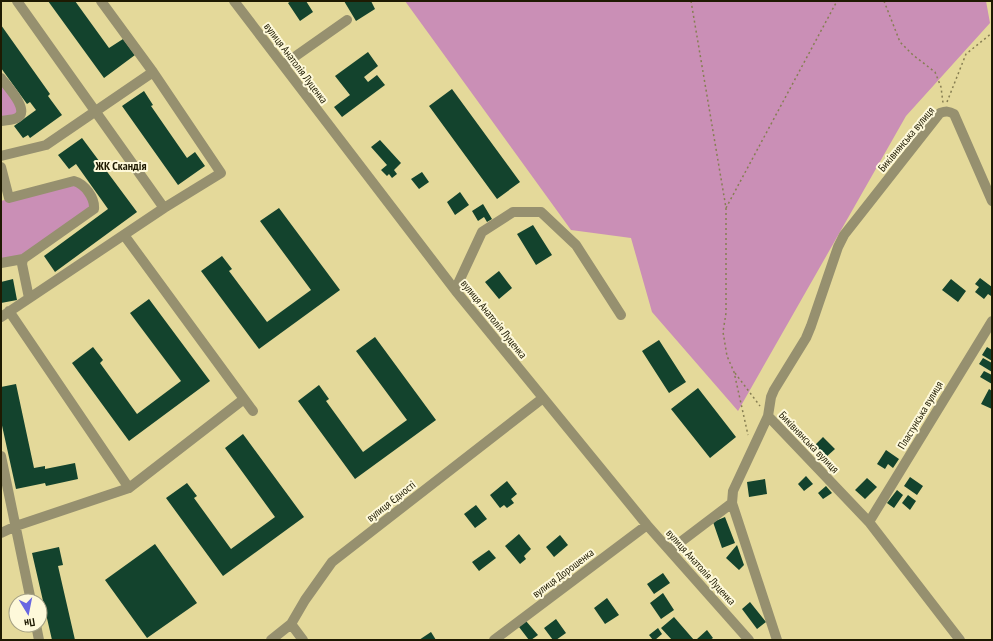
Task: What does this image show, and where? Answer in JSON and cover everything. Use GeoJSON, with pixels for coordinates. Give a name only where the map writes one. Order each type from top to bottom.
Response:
{"type":"FeatureCollection","features":[{"type":"Feature","properties":{"kind":"street"},"geometry":{"type":"LineString","coordinates":[[17,1],[164,208]]}},
{"type":"Feature","properties":{"kind":"street"},"geometry":{"type":"LineString","coordinates":[[101,1],[153,72],[221,173],[164,208],[5,314],[129,488]]}},
{"type":"Feature","properties":{"kind":"street","name":"вулиця Анатолія Луценка"},"geometry":{"type":"LineString","coordinates":[[234,1],[455,290],[647,525],[749,640]]}},
{"type":"Feature","properties":{"kind":"street"},"geometry":{"type":"LineString","coordinates":[[282,65],[347,20]]}},
{"type":"Feature","properties":{"kind":"street"},"geometry":{"type":"LineString","coordinates":[[1,156],[46,145],[153,72]]}},
{"type":"Feature","properties":{"kind":"street"},"geometry":{"type":"LineString","coordinates":[[1,78],[21,106],[21,113],[17,118],[1,121]]}},
{"type":"Feature","properties":{"kind":"street"},"geometry":{"type":"LineString","coordinates":[[949,112],[992,201]]}},
{"type":"Feature","properties":{"kind":"street","name":"Биківнянська вулиця"},"geometry":{"type":"LineString","coordinates":[[949,112],[940,113],[844,235],[838,247],[808,332],[771,397],[768,416],[869,522],[960,640]]}},
{"type":"Feature","properties":{"kind":"street"},"geometry":{"type":"LineString","coordinates":[[1,167],[5,199],[74,181],[80,183],[94,203],[94,209],[23,259],[1,263]]}},
{"type":"Feature","properties":{"kind":"street"},"geometry":{"type":"LineString","coordinates":[[455,290],[482,232],[513,212],[541,212],[576,245],[621,315]]}},
{"type":"Feature","properties":{"kind":"street"},"geometry":{"type":"LineString","coordinates":[[124,235],[252,410]]}},
{"type":"Feature","properties":{"kind":"street"},"geometry":{"type":"LineString","coordinates":[[23,259],[22,264],[29,298]]}},
{"type":"Feature","properties":{"kind":"street","name":"Пластунська вулиця"},"geometry":{"type":"LineString","coordinates":[[869,522],[992,321]]}},
{"type":"Feature","properties":{"kind":"street","name":"вулиця Єдності"},"geometry":{"type":"LineString","coordinates":[[271,640],[291,624],[332,562],[543,398]]}},
{"type":"Feature","properties":{"kind":"street"},"geometry":{"type":"LineString","coordinates":[[1,533],[16,526],[129,488],[244,399]]}},
{"type":"Feature","properties":{"kind":"street"},"geometry":{"type":"LineString","coordinates":[[768,416],[733,491],[732,503],[777,640]]}},
{"type":"Feature","properties":{"kind":"street"},"geometry":{"type":"LineString","coordinates":[[1,456],[29,593]]}},
{"type":"Feature","properties":{"kind":"street"},"geometry":{"type":"LineString","coordinates":[[670,550],[732,503]]}},
{"type":"Feature","properties":{"kind":"street","name":"вулиця Дорошенка"},"geometry":{"type":"LineString","coordinates":[[494,640],[647,525]]}},
{"type":"Feature","properties":{"kind":"street"},"geometry":{"type":"LineString","coordinates":[[291,624],[303,640]]}},
{"type":"Feature","properties":{"kind":"path"},"geometry":{"type":"LineString","coordinates":[[691,1],[726,208],[726,313],[723,332],[727,356],[734,372],[752,450]]}},
{"type":"Feature","properties":{"kind":"path"},"geometry":{"type":"LineString","coordinates":[[726,208],[837,1]]}},
{"type":"Feature","properties":{"kind":"path"},"geometry":{"type":"LineString","coordinates":[[884,1],[900,42],[934,72],[941,87],[949,112]]}},
{"type":"Feature","properties":{"kind":"path"},"geometry":{"type":"LineString","coordinates":[[949,112],[949,95],[966,54],[992,33]]}},
{"type":"Feature","properties":{"kind":"path"},"geometry":{"type":"LineString","coordinates":[[734,372],[768,416]]}},
{"type":"Feature","properties":{"kind":"shaded area"},"geometry":{"type":"Polygon","coordinates":[[[405,1],[986,1],[990,23],[906,116],[738,411],[652,312],[631,238],[571,230],[405,1]]]}},
{"type":"Feature","properties":{"kind":"shaded area"},"geometry":{"type":"Polygon","coordinates":[[[1,82],[18,107],[16,115],[1,118],[1,82]]]}},
{"type":"Feature","properties":{"kind":"shaded area"},"geometry":{"type":"Polygon","coordinates":[[[79,185],[93,208],[21,256],[1,260],[1,201],[34,192],[79,185]]]}},
{"type":"Feature","properties":{"kind":"building"},"geometry":{"type":"Polygon","coordinates":[[[48,1],[75,1],[109,48],[123,39],[135,55],[104,78],[48,1]]]}},
{"type":"Feature","properties":{"kind":"building"},"geometry":{"type":"Polygon","coordinates":[[[291,1],[306,1],[313,12],[300,21],[288,3],[291,1]]]}},
{"type":"Feature","properties":{"kind":"building"},"geometry":{"type":"Polygon","coordinates":[[[344,1],[371,1],[375,9],[356,21],[344,1]]]}},
{"type":"Feature","properties":{"kind":"building"},"geometry":{"type":"Polygon","coordinates":[[[1,25],[50,94],[48,96],[62,115],[30,138],[28,135],[23,138],[14,126],[36,110],[30,102],[27,104],[1,68],[1,25]]]}},
{"type":"Feature","properties":{"kind":"building"},"geometry":{"type":"Polygon","coordinates":[[[368,52],[378,66],[364,77],[368,82],[377,75],[385,85],[342,117],[334,107],[350,95],[335,76],[368,52]]]}},
{"type":"Feature","properties":{"kind":"building"},"geometry":{"type":"Polygon","coordinates":[[[452,89],[520,182],[497,199],[429,106],[452,89]]]}},
{"type":"Feature","properties":{"kind":"building"},"geometry":{"type":"Polygon","coordinates":[[[144,91],[153,105],[151,106],[187,158],[195,152],[205,166],[178,185],[122,106],[144,91]]]}},
{"type":"Feature","properties":{"kind":"building"},"geometry":{"type":"Polygon","coordinates":[[[82,138],[137,212],[55,272],[44,256],[108,209],[76,164],[69,169],[58,155],[82,138]]]}},
{"type":"Feature","properties":{"kind":"building"},"geometry":{"type":"Polygon","coordinates":[[[380,140],[401,163],[394,170],[397,174],[392,178],[389,174],[387,176],[381,170],[387,165],[371,147],[380,140]]]}},
{"type":"Feature","properties":{"kind":"building"},"geometry":{"type":"Polygon","coordinates":[[[422,172],[429,182],[419,189],[411,179],[422,172]]]}},
{"type":"Feature","properties":{"kind":"building"},"geometry":{"type":"Polygon","coordinates":[[[460,192],[469,205],[455,215],[447,202],[460,192]]]}},
{"type":"Feature","properties":{"kind":"building"},"geometry":{"type":"Polygon","coordinates":[[[483,204],[492,219],[487,222],[484,217],[478,221],[472,211],[483,204]]]}},
{"type":"Feature","properties":{"kind":"building"},"geometry":{"type":"Polygon","coordinates":[[[279,208],[340,290],[259,349],[201,271],[222,256],[232,269],[229,271],[267,322],[311,290],[260,221],[279,208]]]}},
{"type":"Feature","properties":{"kind":"building"},"geometry":{"type":"Polygon","coordinates":[[[533,225],[552,255],[536,265],[517,234],[533,225]]]}},
{"type":"Feature","properties":{"kind":"building"},"geometry":{"type":"Polygon","coordinates":[[[499,271],[512,288],[499,299],[485,282],[499,271]]]}},
{"type":"Feature","properties":{"kind":"building"},"geometry":{"type":"Polygon","coordinates":[[[980,278],[992,287],[991,296],[988,294],[984,299],[975,292],[979,287],[975,284],[980,278]]]}},
{"type":"Feature","properties":{"kind":"building"},"geometry":{"type":"Polygon","coordinates":[[[13,279],[17,300],[1,303],[1,282],[13,279]]]}},
{"type":"Feature","properties":{"kind":"building"},"geometry":{"type":"Polygon","coordinates":[[[951,279],[966,291],[958,302],[942,290],[951,279]]]}},
{"type":"Feature","properties":{"kind":"building"},"geometry":{"type":"Polygon","coordinates":[[[149,299],[210,381],[129,441],[72,363],[93,347],[103,360],[100,363],[137,414],[181,381],[130,313],[149,299]]]}},
{"type":"Feature","properties":{"kind":"building"},"geometry":{"type":"Polygon","coordinates":[[[375,337],[436,420],[355,479],[298,401],[319,385],[329,399],[326,401],[363,452],[407,420],[356,351],[375,337]]]}},
{"type":"Feature","properties":{"kind":"building"},"geometry":{"type":"Polygon","coordinates":[[[659,340],[686,382],[669,393],[642,351],[659,340]]]}},
{"type":"Feature","properties":{"kind":"building"},"geometry":{"type":"Polygon","coordinates":[[[987,347],[992,350],[992,361],[982,355],[987,347]]]}},
{"type":"Feature","properties":{"kind":"building"},"geometry":{"type":"Polygon","coordinates":[[[983,358],[992,363],[992,372],[979,364],[983,358]]]}},
{"type":"Feature","properties":{"kind":"building"},"geometry":{"type":"Polygon","coordinates":[[[984,371],[992,375],[992,384],[980,377],[984,371]]]}},
{"type":"Feature","properties":{"kind":"building"},"geometry":{"type":"Polygon","coordinates":[[[16,384],[34,468],[45,466],[45,469],[75,463],[78,479],[46,486],[45,483],[16,489],[1,421],[1,387],[16,384]]]}},
{"type":"Feature","properties":{"kind":"building"},"geometry":{"type":"Polygon","coordinates":[[[698,388],[736,437],[710,458],[671,409],[698,388]]]}},
{"type":"Feature","properties":{"kind":"building"},"geometry":{"type":"Polygon","coordinates":[[[989,389],[992,391],[992,409],[981,404],[989,389]]]}},
{"type":"Feature","properties":{"kind":"building"},"geometry":{"type":"Polygon","coordinates":[[[243,434],[304,517],[223,576],[166,498],[187,483],[197,496],[194,498],[231,549],[275,517],[225,448],[243,434]]]}},
{"type":"Feature","properties":{"kind":"building"},"geometry":{"type":"Polygon","coordinates":[[[823,437],[835,449],[825,458],[814,446],[823,437]]]}},
{"type":"Feature","properties":{"kind":"building"},"geometry":{"type":"Polygon","coordinates":[[[886,450],[899,459],[893,468],[888,464],[885,469],[877,464],[886,450]]]}},
{"type":"Feature","properties":{"kind":"building"},"geometry":{"type":"Polygon","coordinates":[[[806,476],[813,484],[804,491],[798,484],[806,476]]]}},
{"type":"Feature","properties":{"kind":"building"},"geometry":{"type":"Polygon","coordinates":[[[910,477],[923,486],[917,495],[904,486],[910,477]]]}},
{"type":"Feature","properties":{"kind":"building"},"geometry":{"type":"Polygon","coordinates":[[[867,478],[877,487],[865,499],[855,490],[867,478]]]}},
{"type":"Feature","properties":{"kind":"building"},"geometry":{"type":"Polygon","coordinates":[[[765,479],[767,494],[749,497],[747,482],[765,479]]]}},
{"type":"Feature","properties":{"kind":"building"},"geometry":{"type":"Polygon","coordinates":[[[507,481],[517,494],[511,499],[514,503],[507,508],[504,505],[500,508],[490,495],[507,481]]]}},
{"type":"Feature","properties":{"kind":"building"},"geometry":{"type":"Polygon","coordinates":[[[826,486],[832,493],[823,499],[818,493],[826,486]]]}},
{"type":"Feature","properties":{"kind":"building"},"geometry":{"type":"Polygon","coordinates":[[[897,490],[903,495],[894,508],[887,503],[897,490]]]}},
{"type":"Feature","properties":{"kind":"building"},"geometry":{"type":"Polygon","coordinates":[[[908,495],[916,501],[910,510],[902,503],[908,495]]]}},
{"type":"Feature","properties":{"kind":"building"},"geometry":{"type":"Polygon","coordinates":[[[476,505],[487,519],[475,528],[464,514],[476,505]]]}},
{"type":"Feature","properties":{"kind":"building"},"geometry":{"type":"Polygon","coordinates":[[[725,517],[735,543],[722,548],[713,522],[725,517]]]}},
{"type":"Feature","properties":{"kind":"building"},"geometry":{"type":"Polygon","coordinates":[[[519,534],[531,549],[524,556],[526,559],[520,564],[505,546],[519,534]]]}},
{"type":"Feature","properties":{"kind":"building"},"geometry":{"type":"Polygon","coordinates":[[[560,535],[568,545],[554,557],[546,547],[560,535]]]}},
{"type":"Feature","properties":{"kind":"building"},"geometry":{"type":"Polygon","coordinates":[[[155,544],[197,603],[147,638],[105,580],[155,544]]]}},
{"type":"Feature","properties":{"kind":"building"},"geometry":{"type":"Polygon","coordinates":[[[737,545],[744,565],[739,570],[726,558],[737,545]]]}},
{"type":"Feature","properties":{"kind":"building"},"geometry":{"type":"Polygon","coordinates":[[[59,547],[63,565],[58,566],[75,640],[52,640],[48,623],[48,593],[41,593],[32,553],[59,547]]]}},
{"type":"Feature","properties":{"kind":"building"},"geometry":{"type":"Polygon","coordinates":[[[489,550],[496,558],[479,571],[472,562],[489,550]]]}},
{"type":"Feature","properties":{"kind":"building"},"geometry":{"type":"Polygon","coordinates":[[[663,573],[670,583],[654,594],[647,584],[663,573]]]}},
{"type":"Feature","properties":{"kind":"building"},"geometry":{"type":"Polygon","coordinates":[[[663,593],[674,610],[661,619],[650,603],[663,593]]]}},
{"type":"Feature","properties":{"kind":"building"},"geometry":{"type":"Polygon","coordinates":[[[607,598],[619,615],[605,624],[594,608],[607,598]]]}},
{"type":"Feature","properties":{"kind":"building"},"geometry":{"type":"Polygon","coordinates":[[[750,602],[766,622],[757,629],[742,609],[750,602]]]}},
{"type":"Feature","properties":{"kind":"building"},"geometry":{"type":"Polygon","coordinates":[[[674,617],[694,640],[672,640],[661,628],[674,617]]]}},
{"type":"Feature","properties":{"kind":"building"},"geometry":{"type":"Polygon","coordinates":[[[556,619],[566,633],[556,640],[553,640],[544,628],[556,619]]]}},
{"type":"Feature","properties":{"kind":"building"},"geometry":{"type":"Polygon","coordinates":[[[526,621],[538,635],[531,640],[529,640],[519,627],[526,621]]]}},
{"type":"Feature","properties":{"kind":"building"},"geometry":{"type":"Polygon","coordinates":[[[658,628],[662,634],[653,640],[649,635],[658,628]]]}},
{"type":"Feature","properties":{"kind":"building"},"geometry":{"type":"Polygon","coordinates":[[[707,630],[713,638],[710,640],[697,639],[707,630]]]}},
{"type":"Feature","properties":{"kind":"building"},"geometry":{"type":"Polygon","coordinates":[[[431,632],[436,640],[419,640],[431,632]]]}},
{"type":"Feature","properties":{"kind":"district","name":"ЖК Скандія"},"geometry":{"type":"Point","coordinates":[121,166]}}]}
